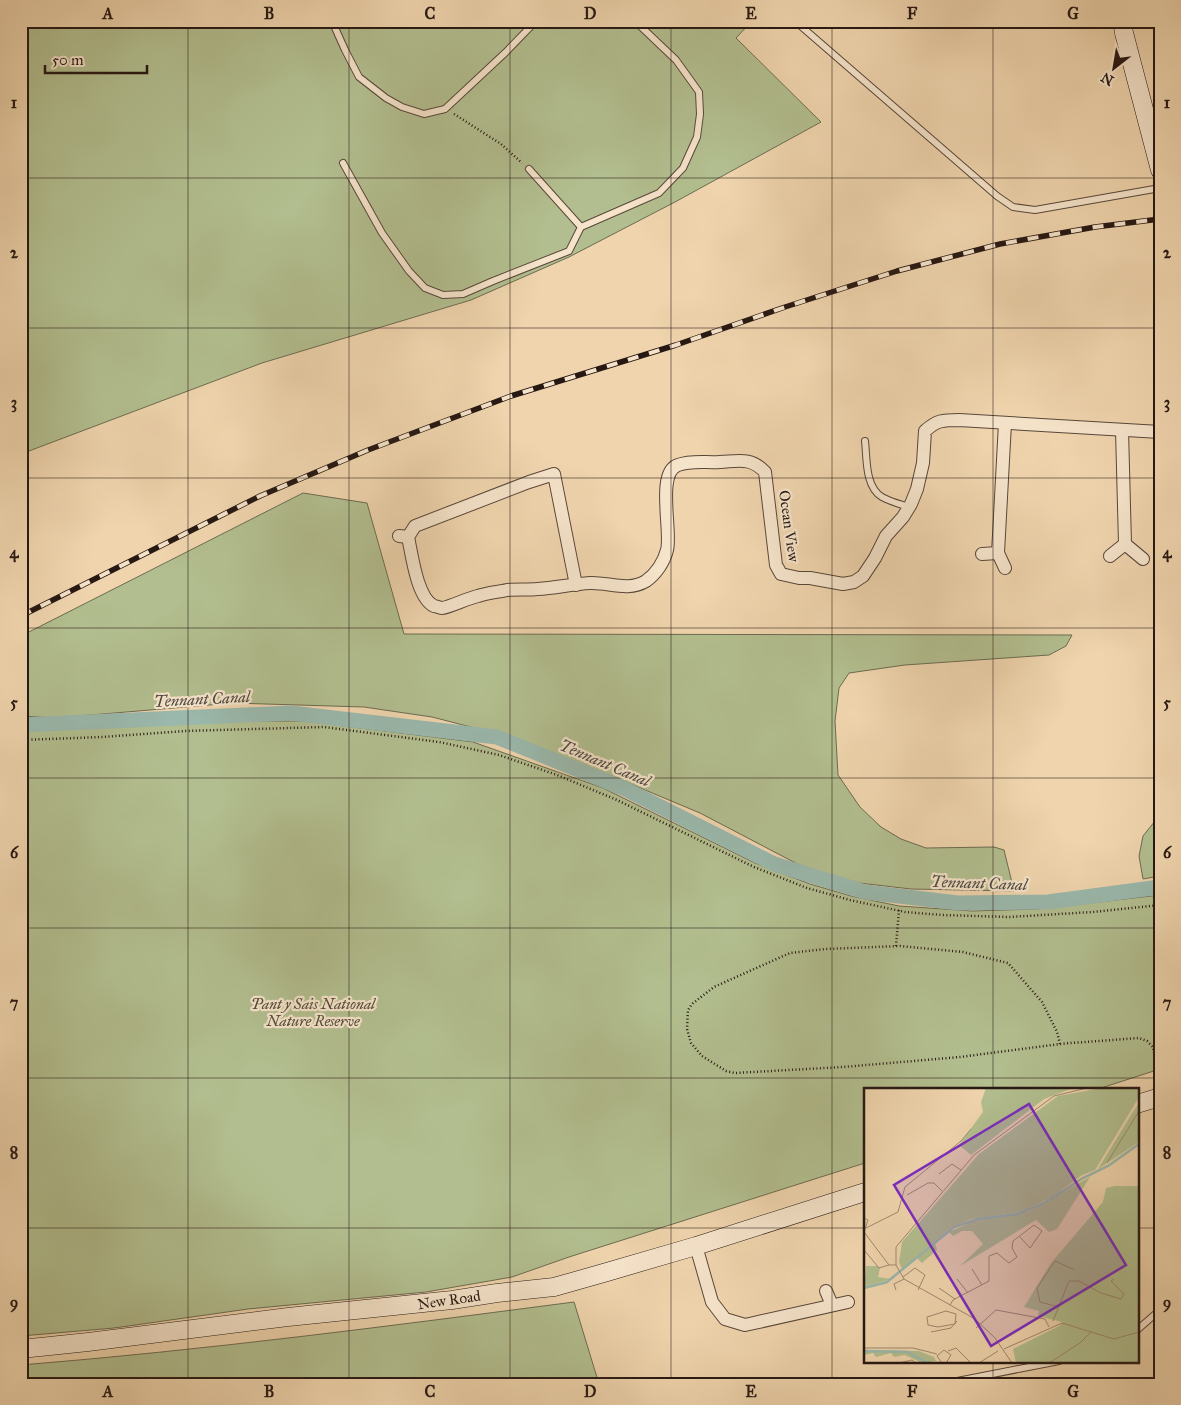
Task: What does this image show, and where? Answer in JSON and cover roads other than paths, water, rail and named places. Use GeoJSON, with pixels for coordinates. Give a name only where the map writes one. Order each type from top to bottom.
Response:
{"type":"FeatureCollection","features":[{"type":"Feature","properties":{"kind":"main road"},"geometry":{"type":"LineString","coordinates":[[1122,21],[1160,170]]}},
{"type":"Feature","properties":{"kind":"main road"},"geometry":{"type":"LineString","coordinates":[[1138,1103],[1159,1090]]}},
{"type":"Feature","properties":{"kind":"main road","name":"New Road"},"geometry":{"type":"LineString","coordinates":[[21,1349],[554,1287],[696,1246],[864,1192]]}},
{"type":"Feature","properties":{"kind":"street","name":"Ocean View"},"geometry":{"type":"LineString","coordinates":[[576,585],[554,474],[415,526],[404,537],[420,589],[425,599],[433,606],[441,608],[478,595],[510,590],[538,590],[592,583],[622,587],[634,585],[645,581],[655,572],[668,548],[667,483],[669,472],[676,465],[695,462],[741,460],[759,465],[765,472],[776,564],[781,574],[843,584],[854,582],[863,576],[886,536],[904,516],[917,489],[923,463],[925,431],[932,424],[941,420],[959,420],[1160,432]]}},
{"type":"Feature","properties":{"kind":"street"},"geometry":{"type":"LineString","coordinates":[[1005,423],[998,553],[1005,568]]}},
{"type":"Feature","properties":{"kind":"street"},"geometry":{"type":"LineString","coordinates":[[1122,430],[1125,544],[1142,559]]}},
{"type":"Feature","properties":{"kind":"street"},"geometry":{"type":"LineString","coordinates":[[1110,556],[1125,544]]}},
{"type":"Feature","properties":{"kind":"street"},"geometry":{"type":"LineString","coordinates":[[982,554],[998,553]]}},
{"type":"Feature","properties":{"kind":"street"},"geometry":{"type":"LineString","coordinates":[[696,1246],[712,1302],[725,1319],[744,1325],[848,1302]]}},
{"type":"Feature","properties":{"kind":"street"},"geometry":{"type":"LineString","coordinates":[[826,1290],[832,1305]]}},
{"type":"Feature","properties":{"kind":"lane"},"geometry":{"type":"LineString","coordinates":[[332,21],[345,50],[360,76],[386,98],[402,107],[424,114],[446,109],[536,21]]}},
{"type":"Feature","properties":{"kind":"lane"},"geometry":{"type":"LineString","coordinates":[[343,163],[382,232],[409,271],[425,288],[443,295],[463,294],[493,280],[569,251],[581,227],[659,192],[683,168],[696,136],[700,114],[699,92],[676,60],[635,21]]}},
{"type":"Feature","properties":{"kind":"lane"},"geometry":{"type":"LineString","coordinates":[[795,21],[997,196],[1013,207],[1035,210],[1160,188]]}},
{"type":"Feature","properties":{"kind":"lane"},"geometry":{"type":"LineString","coordinates":[[529,169],[581,227]]}},
{"type":"Feature","properties":{"kind":"lane"},"geometry":{"type":"LineString","coordinates":[[865,441],[868,474],[875,491],[881,496],[909,507]]}},
{"type":"Feature","properties":{"kind":"lane"},"geometry":{"type":"LineString","coordinates":[[1138,1329],[1160,1310]]}},
{"type":"Feature","properties":{"kind":"lane"},"geometry":{"type":"LineString","coordinates":[[942,1384],[1054,1362]]}},
{"type":"Feature","properties":{"kind":"waterway","name":"Tennant Canal"},"geometry":{"type":"LineString","coordinates":[[21,725],[291,713],[497,737],[625,789],[774,864],[865,892],[958,903],[1048,902],[1160,887]]}},
{"type":"Feature","properties":{"kind":"railway"},"geometry":{"type":"LineString","coordinates":[[21,616],[260,496],[368,450],[511,396],[676,345],[897,271],[1000,244],[1095,227],[1160,219]]}},
{"type":"Feature","properties":{"kind":"park label","name":"Pant y Sais National Nature Reserve"},"geometry":{"type":"Point","coordinates":[313,1012]}}]}
